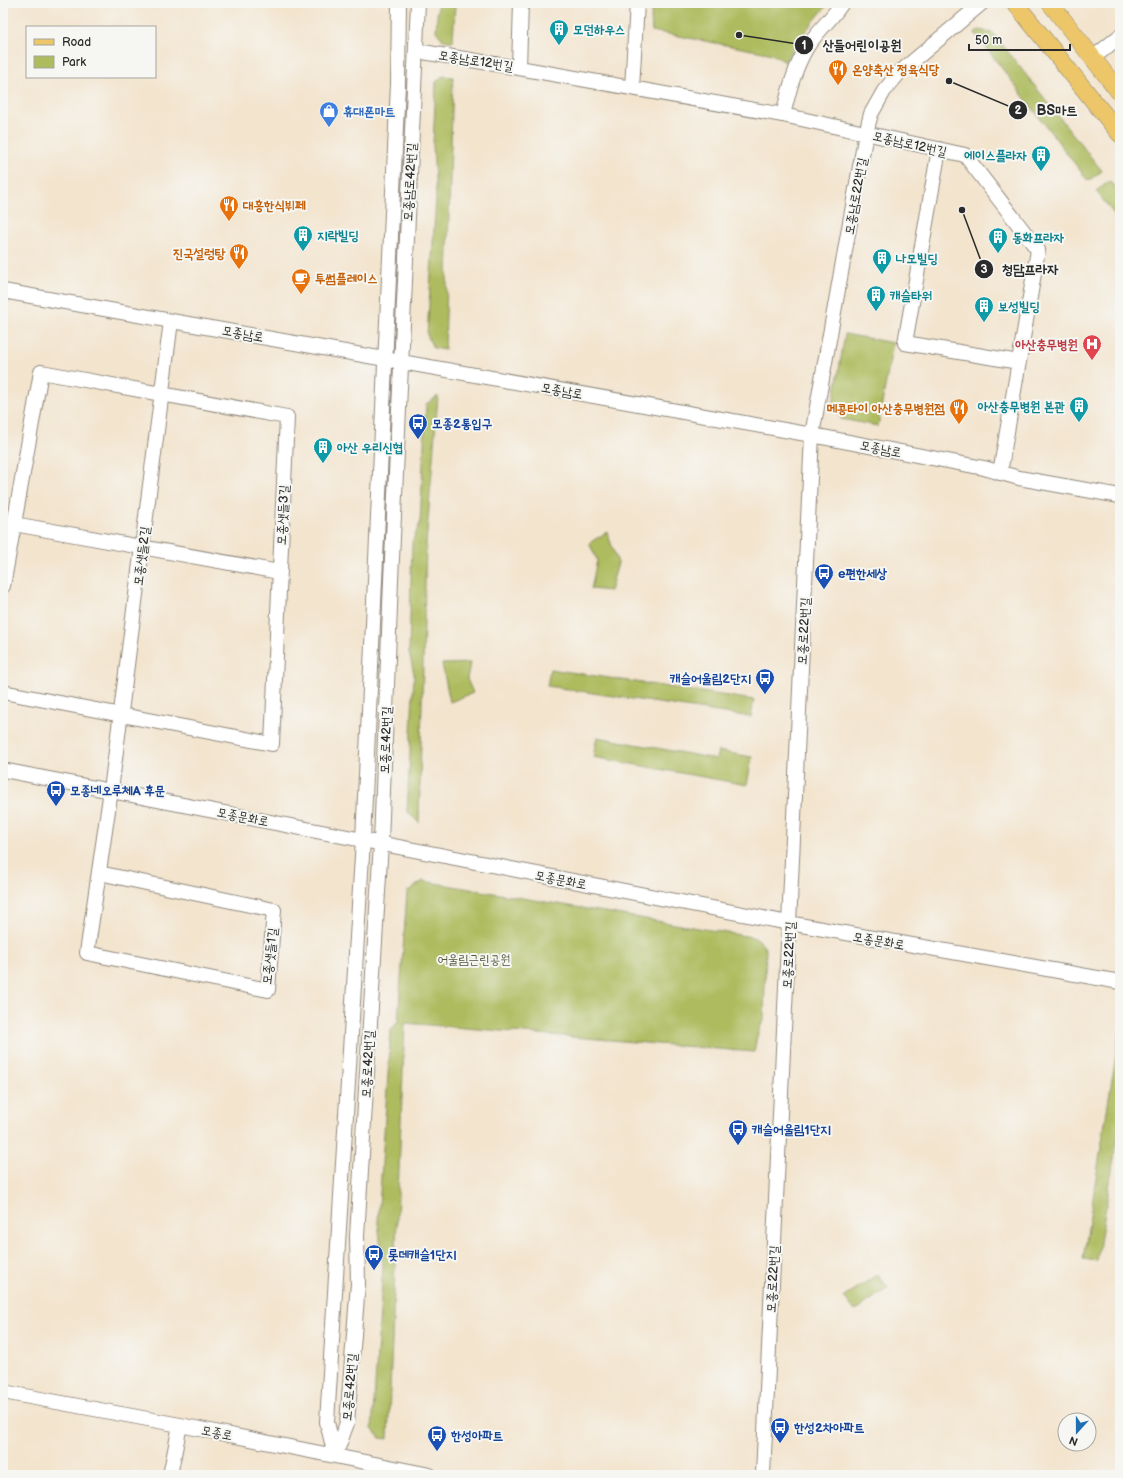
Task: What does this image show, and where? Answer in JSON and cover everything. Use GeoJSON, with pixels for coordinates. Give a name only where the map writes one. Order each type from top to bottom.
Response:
{"type":"FeatureCollection","features":[{"type":"Feature","properties":{"kind":"main road"},"geometry":{"type":"LineString","coordinates":[[1015,3],[1120,134]]}},
{"type":"Feature","properties":{"kind":"main road"},"geometry":{"type":"LineString","coordinates":[[1050,3],[1120,93]]}},
{"type":"Feature","properties":{"kind":"street","name":"모종남로42번길"},"geometry":{"type":"LineString","coordinates":[[385,359],[398,84],[399,3]]}},
{"type":"Feature","properties":{"kind":"street","name":"모종남로42번길"},"geometry":{"type":"LineString","coordinates":[[401,361],[411,135],[417,51],[418,3]]}},
{"type":"Feature","properties":{"kind":"street","name":"모종남로12번길"},"geometry":{"type":"LineString","coordinates":[[519,68],[521,3]]}},
{"type":"Feature","properties":{"kind":"street"},"geometry":{"type":"LineString","coordinates":[[632,88],[637,3]]}},
{"type":"Feature","properties":{"kind":"street"},"geometry":{"type":"LineString","coordinates":[[784,115],[791,84],[798,65],[808,46],[842,3]]}},
{"type":"Feature","properties":{"kind":"street","name":"모종남로22번길"},"geometry":{"type":"LineString","coordinates":[[812,435],[866,133],[871,114],[884,90],[899,73],[982,3]]}},
{"type":"Feature","properties":{"kind":"street"},"geometry":{"type":"LineString","coordinates":[[1093,58],[1120,36]]}},
{"type":"Feature","properties":{"kind":"street","name":"모종남로12번길"},"geometry":{"type":"LineString","coordinates":[[417,51],[784,115],[965,155],[1038,250],[1000,473]]}},
{"type":"Feature","properties":{"kind":"street"},"geometry":{"type":"LineString","coordinates":[[939,149],[905,343],[1019,362]]}},
{"type":"Feature","properties":{"kind":"street","name":"모종남로"},"geometry":{"type":"LineString","coordinates":[[3,291],[812,435],[984,468],[1019,478],[1120,496]]}},
{"type":"Feature","properties":{"kind":"street","name":"모종샛들2길"},"geometry":{"type":"LineString","coordinates":[[111,790],[171,321]]}},
{"type":"Feature","properties":{"kind":"street","name":"모종로42번길"},"geometry":{"type":"LineString","coordinates":[[335,1456],[327,1422],[363,840],[385,359]]}},
{"type":"Feature","properties":{"kind":"street","name":"모종로42번길"},"geometry":{"type":"LineString","coordinates":[[335,1456],[347,1423],[358,1284],[357,1228],[381,843],[401,361]]}},
{"type":"Feature","properties":{"kind":"street","name":"모종샛들3길"},"geometry":{"type":"LineString","coordinates":[[3,586],[8,523],[41,372],[286,417],[272,744],[3,692]]}},
{"type":"Feature","properties":{"kind":"street","name":"모종로22번길"},"geometry":{"type":"LineString","coordinates":[[763,1475],[812,435]]}},
{"type":"Feature","properties":{"kind":"street"},"geometry":{"type":"LineString","coordinates":[[8,523],[279,572]]}},
{"type":"Feature","properties":{"kind":"street","name":"모종문화로"},"geometry":{"type":"LineString","coordinates":[[3,770],[789,923],[1120,982]]}},
{"type":"Feature","properties":{"kind":"street","name":"모종샛들1길"},"geometry":{"type":"LineString","coordinates":[[99,873],[274,910],[268,990],[87,953],[111,790]]}},
{"type":"Feature","properties":{"kind":"street","name":"모종로"},"geometry":{"type":"LineString","coordinates":[[3,1392],[335,1456],[390,1471],[430,1475]]}},
{"type":"Feature","properties":{"kind":"street"},"geometry":{"type":"LineString","coordinates":[[170,1475],[180,1425]]}},
{"type":"Feature","properties":{"kind":"green space"},"geometry":{"type":"Polygon","coordinates":[[[438,3],[455,3],[453,42],[443,40],[436,31],[438,3]]]}},
{"type":"Feature","properties":{"kind":"green space"},"geometry":{"type":"Polygon","coordinates":[[[654,3],[829,3],[798,40],[785,62],[768,53],[652,31],[651,17],[654,3]]]}},
{"type":"Feature","properties":{"kind":"green space"},"geometry":{"type":"Polygon","coordinates":[[[979,30],[993,33],[1102,171],[1088,181],[975,33],[979,30]]]}},
{"type":"Feature","properties":{"kind":"green space"},"geometry":{"type":"Polygon","coordinates":[[[443,76],[453,77],[445,350],[433,348],[427,335],[436,198],[433,145],[436,82],[443,76]]]}},
{"type":"Feature","properties":{"kind":"green space"},"geometry":{"type":"Polygon","coordinates":[[[1110,181],[1120,194],[1120,222],[1096,191],[1110,181]]]}},
{"type":"Feature","properties":{"kind":"green space"},"geometry":{"type":"Polygon","coordinates":[[[845,334],[893,343],[878,426],[841,419],[833,405],[845,334]]]}},
{"type":"Feature","properties":{"kind":"green space"},"geometry":{"type":"Polygon","coordinates":[[[438,396],[426,545],[419,823],[407,811],[414,674],[409,652],[412,542],[420,523],[426,404],[438,396]]]}},
{"type":"Feature","properties":{"kind":"green space"},"geometry":{"type":"Polygon","coordinates":[[[607,532],[618,563],[610,591],[591,589],[597,560],[589,543],[607,532]]]}},
{"type":"Feature","properties":{"kind":"green space"},"geometry":{"type":"Polygon","coordinates":[[[470,663],[467,679],[473,693],[450,702],[442,664],[470,663]]]}},
{"type":"Feature","properties":{"kind":"green space"},"geometry":{"type":"Polygon","coordinates":[[[550,669],[754,700],[751,717],[547,686],[550,669]]]}},
{"type":"Feature","properties":{"kind":"green space"},"geometry":{"type":"Polygon","coordinates":[[[597,737],[716,759],[718,751],[752,757],[747,785],[593,757],[597,737]]]}},
{"type":"Feature","properties":{"kind":"green space","name":"어울림근린공원"},"geometry":{"type":"Polygon","coordinates":[[[423,881],[757,938],[766,949],[764,1018],[757,1036],[754,1052],[405,1023],[388,1439],[380,1438],[372,1429],[383,1266],[378,1222],[391,1030],[398,1022],[407,892],[423,881]]]}},
{"type":"Feature","properties":{"kind":"green space"},"geometry":{"type":"Polygon","coordinates":[[[1120,1030],[1120,1121],[1097,1261],[1083,1259],[1120,1030]]]}},
{"type":"Feature","properties":{"kind":"green space"},"geometry":{"type":"Polygon","coordinates":[[[878,1274],[888,1288],[855,1311],[844,1297],[878,1274]]]}},
{"type":"Feature","properties":{"kind":"place","name":"산들어린이공원"},"geometry":{"type":"Point","coordinates":[739,35]}},
{"type":"Feature","properties":{"kind":"place","name":"모던하우스"},"geometry":{"type":"Point","coordinates":[559,46]}},
{"type":"Feature","properties":{"kind":"place","name":"BS마트"},"geometry":{"type":"Point","coordinates":[949,81]}},
{"type":"Feature","properties":{"kind":"place","name":"온양축산 정육식당"},"geometry":{"type":"Point","coordinates":[838,86]}},
{"type":"Feature","properties":{"kind":"place","name":"휴대폰마트"},"geometry":{"type":"Point","coordinates":[329,128]}},
{"type":"Feature","properties":{"kind":"place","name":"에이스플라자"},"geometry":{"type":"Point","coordinates":[1041,172]}},
{"type":"Feature","properties":{"kind":"place","name":"청담프라자"},"geometry":{"type":"Point","coordinates":[962,210]}},
{"type":"Feature","properties":{"kind":"place","name":"대흥한식뷔페"},"geometry":{"type":"Point","coordinates":[229,222]}},
{"type":"Feature","properties":{"kind":"place","name":"지락빌딩"},"geometry":{"type":"Point","coordinates":[303,252]}},
{"type":"Feature","properties":{"kind":"place","name":"동화프라자"},"geometry":{"type":"Point","coordinates":[998,254]}},
{"type":"Feature","properties":{"kind":"place","name":"진국설렁탕"},"geometry":{"type":"Point","coordinates":[239,270]}},
{"type":"Feature","properties":{"kind":"place","name":"나모빌딩"},"geometry":{"type":"Point","coordinates":[882,275]}},
{"type":"Feature","properties":{"kind":"place","name":"투썸플레이스"},"geometry":{"type":"Point","coordinates":[301,295]}},
{"type":"Feature","properties":{"kind":"place","name":"캐슬타워"},"geometry":{"type":"Point","coordinates":[876,312]}},
{"type":"Feature","properties":{"kind":"place","name":"보성빌딩"},"geometry":{"type":"Point","coordinates":[984,323]}},
{"type":"Feature","properties":{"kind":"place","name":"아산충무병원"},"geometry":{"type":"Point","coordinates":[1092,361]}},
{"type":"Feature","properties":{"kind":"place","name":"아산충무병원 본관"},"geometry":{"type":"Point","coordinates":[1079,423]}},
{"type":"Feature","properties":{"kind":"place","name":"메콩타이 아산충무병원점"},"geometry":{"type":"Point","coordinates":[959,425]}},
{"type":"Feature","properties":{"kind":"place","name":"모종2통입구"},"geometry":{"type":"Point","coordinates":[418,440]}},
{"type":"Feature","properties":{"kind":"place","name":"아산 우리신협"},"geometry":{"type":"Point","coordinates":[323,464]}},
{"type":"Feature","properties":{"kind":"place","name":"e편한세상"},"geometry":{"type":"Point","coordinates":[824,590]}},
{"type":"Feature","properties":{"kind":"place","name":"캐슬어울림2단지"},"geometry":{"type":"Point","coordinates":[765,695]}},
{"type":"Feature","properties":{"kind":"place","name":"모종네오루체A 후문"},"geometry":{"type":"Point","coordinates":[56,807]}},
{"type":"Feature","properties":{"kind":"place","name":"캐슬어울림1단지"},"geometry":{"type":"Point","coordinates":[738,1146]}},
{"type":"Feature","properties":{"kind":"place","name":"롯데캐슬1단지"},"geometry":{"type":"Point","coordinates":[374,1271]}},
{"type":"Feature","properties":{"kind":"place","name":"한성2차아파트"},"geometry":{"type":"Point","coordinates":[780,1444]}},
{"type":"Feature","properties":{"kind":"place","name":"한성아파트"},"geometry":{"type":"Point","coordinates":[437,1452]}}]}
